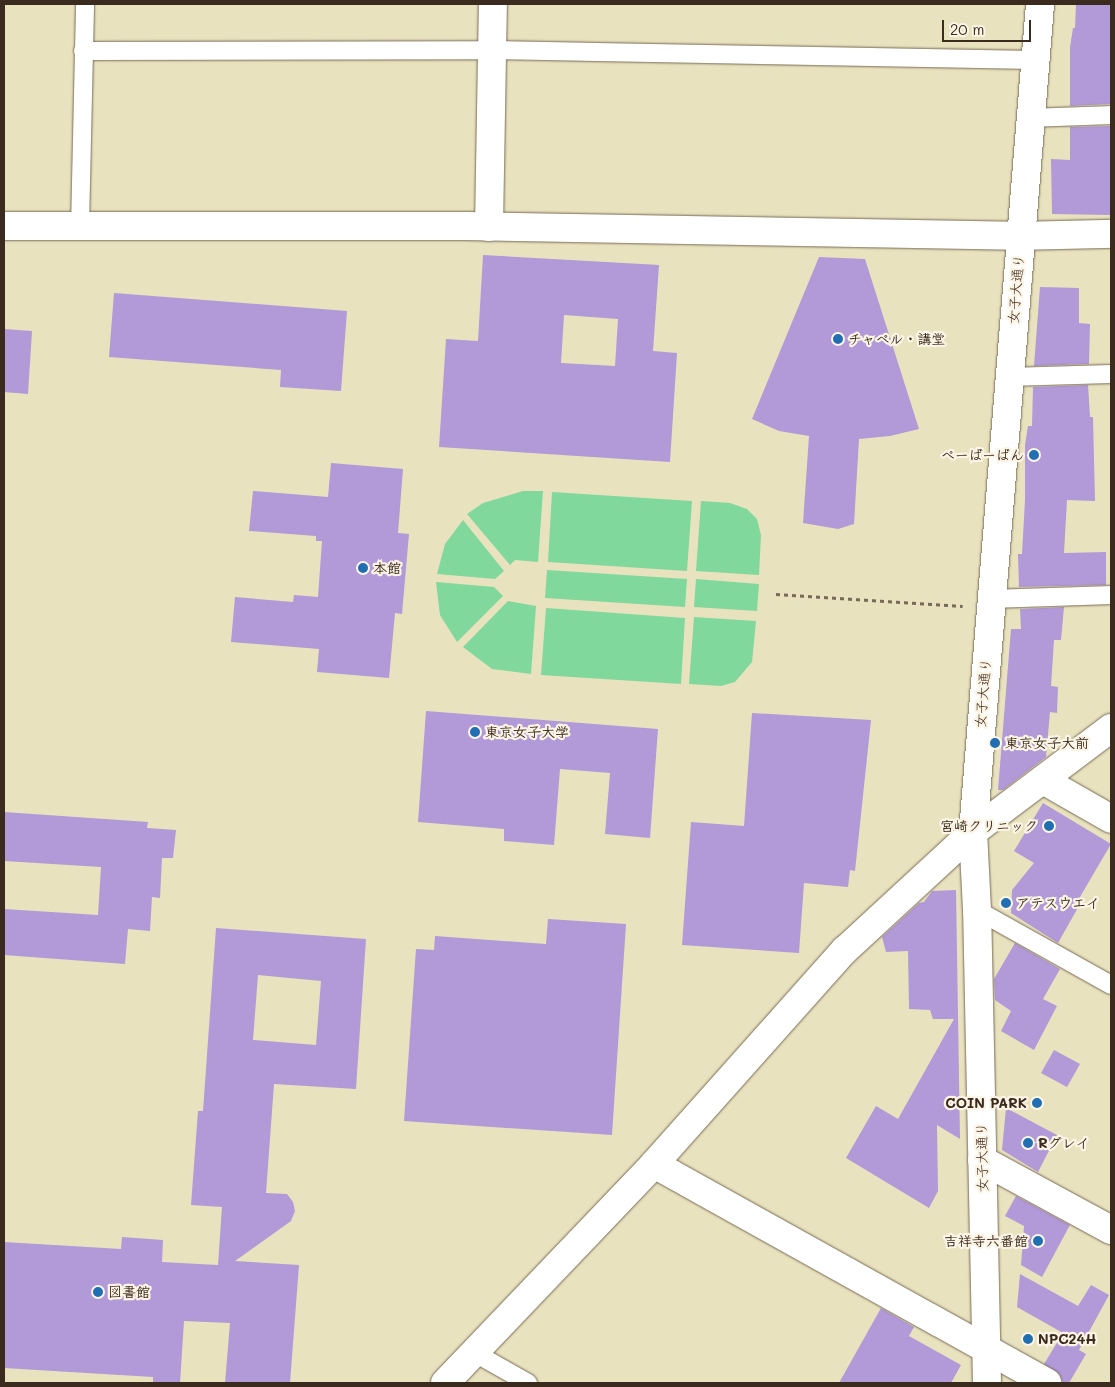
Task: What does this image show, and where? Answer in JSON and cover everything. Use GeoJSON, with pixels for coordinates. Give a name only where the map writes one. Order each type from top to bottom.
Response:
{"type":"FeatureCollection","features":[{"type":"Feature","properties":{"kind":"street"},"geometry":{"type":"LineString","coordinates":[[488,227],[493,4]]}},
{"type":"Feature","properties":{"kind":"street","name":"女子大通り"},"geometry":{"type":"LineString","coordinates":[[987,1383],[977,910],[973,832],[1008,378],[1040,4]]}},
{"type":"Feature","properties":{"kind":"street"},"geometry":{"type":"LineString","coordinates":[[5,226],[488,227],[1020,236],[1111,234]]}},
{"type":"Feature","properties":{"kind":"street"},"geometry":{"type":"LineString","coordinates":[[445,1383],[654,1164],[845,950],[973,832],[1111,728]]}},
{"type":"Feature","properties":{"kind":"street"},"geometry":{"type":"LineString","coordinates":[[1043,780],[1111,819]]}},
{"type":"Feature","properties":{"kind":"street"},"geometry":{"type":"LineString","coordinates":[[982,1160],[1111,1230]]}},
{"type":"Feature","properties":{"kind":"street"},"geometry":{"type":"LineString","coordinates":[[654,1164],[1047,1383]]}},
{"type":"Feature","properties":{"kind":"lane"},"geometry":{"type":"LineString","coordinates":[[80,227],[85,4]]}},
{"type":"Feature","properties":{"kind":"lane"},"geometry":{"type":"LineString","coordinates":[[83,51],[492,50],[1035,60]]}},
{"type":"Feature","properties":{"kind":"lane"},"geometry":{"type":"LineString","coordinates":[[1030,118],[1111,116]]}},
{"type":"Feature","properties":{"kind":"lane"},"geometry":{"type":"LineString","coordinates":[[1008,378],[1111,374]]}},
{"type":"Feature","properties":{"kind":"lane"},"geometry":{"type":"LineString","coordinates":[[992,599],[1111,595]]}},
{"type":"Feature","properties":{"kind":"lane"},"geometry":{"type":"LineString","coordinates":[[977,910],[1111,985]]}},
{"type":"Feature","properties":{"kind":"lane"},"geometry":{"type":"LineString","coordinates":[[475,1353],[528,1383]]}},
{"type":"Feature","properties":{"kind":"path"},"geometry":{"type":"LineString","coordinates":[[776,594],[966,607]]}},
{"type":"Feature","properties":{"kind":"green space"},"geometry":{"type":"Polygon","coordinates":[[[523,491],[543,491],[538,562],[515,560],[510,565],[467,514],[483,503],[523,491]]]}},
{"type":"Feature","properties":{"kind":"green space"},"geometry":{"type":"Polygon","coordinates":[[[552,492],[692,501],[687,571],[548,562],[552,492]]]}},
{"type":"Feature","properties":{"kind":"green space"},"geometry":{"type":"Polygon","coordinates":[[[701,501],[730,503],[747,509],[757,519],[761,535],[759,575],[696,571],[701,501]]]}},
{"type":"Feature","properties":{"kind":"green space"},"geometry":{"type":"Polygon","coordinates":[[[463,520],[504,571],[495,579],[437,574],[445,544],[463,520]]]}},
{"type":"Feature","properties":{"kind":"green space"},"geometry":{"type":"Polygon","coordinates":[[[547,570],[687,579],[685,607],[545,598],[547,570]]]}},
{"type":"Feature","properties":{"kind":"green space"},"geometry":{"type":"Polygon","coordinates":[[[696,579],[759,584],[757,611],[694,607],[696,579]]]}},
{"type":"Feature","properties":{"kind":"green space"},"geometry":{"type":"Polygon","coordinates":[[[436,582],[494,587],[503,596],[457,642],[440,615],[436,582]]]}},
{"type":"Feature","properties":{"kind":"green space"},"geometry":{"type":"Polygon","coordinates":[[[508,601],[536,606],[531,674],[492,669],[463,647],[508,601]]]}},
{"type":"Feature","properties":{"kind":"green space"},"geometry":{"type":"Polygon","coordinates":[[[546,608],[685,618],[681,684],[541,675],[546,608]]]}},
{"type":"Feature","properties":{"kind":"green space"},"geometry":{"type":"Polygon","coordinates":[[[694,617],[756,621],[752,662],[735,682],[721,686],[689,684],[694,617]]]}},
{"type":"Feature","properties":{"kind":"building"},"geometry":{"type":"Polygon","coordinates":[[[1076,4],[1111,4],[1111,104],[1070,106],[1070,47],[1073,28],[1075,28],[1076,4]]]}},
{"type":"Feature","properties":{"kind":"building"},"geometry":{"type":"Polygon","coordinates":[[[1111,126],[1111,215],[1052,214],[1051,159],[1070,160],[1070,127],[1111,126]]]}},
{"type":"Feature","properties":{"kind":"building"},"geometry":{"type":"Polygon","coordinates":[[[483,255],[659,265],[653,351],[677,353],[670,462],[439,447],[446,339],[478,341],[483,255]],[[564,315],[561,363],[615,366],[618,319],[564,315]]]}},
{"type":"Feature","properties":{"kind":"building","name":"チャペル・講堂"},"geometry":{"type":"Polygon","coordinates":[[[819,257],[865,259],[919,429],[890,436],[859,439],[854,524],[838,529],[803,523],[809,436],[779,431],[752,419],[819,257]]]}},
{"type":"Feature","properties":{"kind":"building"},"geometry":{"type":"Polygon","coordinates":[[[1040,287],[1079,288],[1079,323],[1090,324],[1089,364],[1034,366],[1040,287]]]}},
{"type":"Feature","properties":{"kind":"building"},"geometry":{"type":"Polygon","coordinates":[[[114,293],[347,311],[341,391],[280,387],[281,370],[109,357],[114,293]]]}},
{"type":"Feature","properties":{"kind":"building"},"geometry":{"type":"Polygon","coordinates":[[[4,329],[32,331],[28,394],[4,392],[4,329]]]}},
{"type":"Feature","properties":{"kind":"building"},"geometry":{"type":"Polygon","coordinates":[[[1088,385],[1090,417],[1093,417],[1095,501],[1067,500],[1064,553],[1106,552],[1106,585],[1019,587],[1018,554],[1022,554],[1025,500],[1025,445],[1028,426],[1032,426],[1033,387],[1088,385]]]}},
{"type":"Feature","properties":{"kind":"building","name":"本館"},"geometry":{"type":"Polygon","coordinates":[[[331,463],[403,469],[398,533],[409,534],[402,614],[395,613],[389,678],[317,672],[319,649],[231,642],[235,597],[293,602],[294,595],[318,597],[322,541],[316,541],[316,536],[249,531],[253,491],[328,497],[331,463]]]}},
{"type":"Feature","properties":{"kind":"building"},"geometry":{"type":"Polygon","coordinates":[[[1064,607],[1061,640],[1054,640],[1051,686],[1058,687],[1057,713],[1050,712],[1046,757],[1003,790],[998,790],[1011,629],[1021,629],[1020,609],[1064,607]]]}},
{"type":"Feature","properties":{"kind":"building"},"geometry":{"type":"Polygon","coordinates":[[[426,711],[658,729],[650,838],[605,834],[610,773],[560,769],[554,845],[504,841],[504,829],[418,822],[426,711]]]}},
{"type":"Feature","properties":{"kind":"building"},"geometry":{"type":"Polygon","coordinates":[[[752,713],[871,720],[855,871],[850,870],[848,887],[804,883],[799,953],[682,945],[691,822],[744,826],[752,713]]]}},
{"type":"Feature","properties":{"kind":"building"},"geometry":{"type":"Polygon","coordinates":[[[1043,803],[1111,844],[1077,902],[1080,904],[1058,943],[1011,913],[1012,890],[1034,863],[1014,851],[1043,803]]]}},
{"type":"Feature","properties":{"kind":"building"},"geometry":{"type":"Polygon","coordinates":[[[4,812],[148,822],[147,828],[176,830],[173,858],[162,858],[160,898],[152,897],[150,931],[128,929],[125,964],[4,955],[4,909],[98,915],[101,867],[4,861],[4,812]]]}},
{"type":"Feature","properties":{"kind":"building"},"geometry":{"type":"Polygon","coordinates":[[[956,890],[960,1139],[937,1125],[938,1191],[929,1208],[846,1158],[876,1106],[898,1119],[954,1019],[933,1019],[930,1010],[909,1009],[908,951],[886,952],[882,937],[919,903],[924,902],[932,891],[956,890]]]}},
{"type":"Feature","properties":{"kind":"building"},"geometry":{"type":"Polygon","coordinates":[[[548,919],[626,924],[612,1135],[404,1121],[416,949],[434,950],[435,936],[546,944],[548,919]]]}},
{"type":"Feature","properties":{"kind":"building"},"geometry":{"type":"Polygon","coordinates":[[[216,928],[366,939],[356,1089],[274,1084],[266,1193],[287,1194],[293,1202],[295,1211],[291,1221],[235,1261],[299,1265],[290,1383],[225,1383],[230,1323],[184,1321],[180,1383],[153,1383],[153,1377],[4,1368],[4,1242],[121,1249],[122,1237],[163,1240],[162,1262],[218,1265],[222,1207],[191,1205],[198,1111],[203,1111],[216,928]],[[258,975],[253,1040],[316,1045],[321,981],[258,975]]]}},
{"type":"Feature","properties":{"kind":"building"},"geometry":{"type":"Polygon","coordinates":[[[1015,943],[1060,969],[1043,999],[1057,1006],[1034,1050],[1001,1031],[1011,1011],[995,1000],[994,979],[1015,943]]]}},
{"type":"Feature","properties":{"kind":"building"},"geometry":{"type":"Polygon","coordinates":[[[1054,1050],[1080,1064],[1067,1087],[1041,1073],[1054,1050]]]}},
{"type":"Feature","properties":{"kind":"building","name":"Rグレイ"},"geometry":{"type":"Polygon","coordinates":[[[1006,1108],[1057,1135],[1038,1172],[1002,1150],[1006,1108]]]}},
{"type":"Feature","properties":{"kind":"building","name":"吉祥寺六番館"},"geometry":{"type":"Polygon","coordinates":[[[1016,1196],[1070,1225],[1042,1277],[1021,1265],[1024,1226],[1005,1216],[1016,1196]]]}},
{"type":"Feature","properties":{"kind":"building"},"geometry":{"type":"Polygon","coordinates":[[[1020,1274],[1078,1306],[1091,1285],[1109,1295],[1079,1350],[1086,1354],[1069,1383],[1063,1383],[1060,1375],[1044,1364],[1063,1333],[1017,1307],[1020,1274]]]}},
{"type":"Feature","properties":{"kind":"building"},"geometry":{"type":"Polygon","coordinates":[[[881,1308],[914,1327],[909,1336],[961,1365],[951,1383],[839,1383],[881,1308]]]}},
{"type":"Feature","properties":{"kind":"place","name":"チャペル・講堂"},"geometry":{"type":"Point","coordinates":[838,339]}},
{"type":"Feature","properties":{"kind":"place","name":"ぺーばーばん"},"geometry":{"type":"Point","coordinates":[1034,455]}},
{"type":"Feature","properties":{"kind":"place","name":"本館"},"geometry":{"type":"Point","coordinates":[363,568]}},
{"type":"Feature","properties":{"kind":"place","name":"東京女子大学"},"geometry":{"type":"Point","coordinates":[475,732]}},
{"type":"Feature","properties":{"kind":"place","name":"東京女子大前"},"geometry":{"type":"Point","coordinates":[995,743]}},
{"type":"Feature","properties":{"kind":"place","name":"宮崎クリニック"},"geometry":{"type":"Point","coordinates":[1049,826]}},
{"type":"Feature","properties":{"kind":"place","name":"アテスウエイ"},"geometry":{"type":"Point","coordinates":[1006,903]}},
{"type":"Feature","properties":{"kind":"place","name":"COIN PARK"},"geometry":{"type":"Point","coordinates":[1037,1103]}},
{"type":"Feature","properties":{"kind":"place","name":"Rグレイ"},"geometry":{"type":"Point","coordinates":[1028,1143]}},
{"type":"Feature","properties":{"kind":"place","name":"吉祥寺六番館"},"geometry":{"type":"Point","coordinates":[1038,1241]}},
{"type":"Feature","properties":{"kind":"place","name":"図書館"},"geometry":{"type":"Point","coordinates":[98,1292]}},
{"type":"Feature","properties":{"kind":"place","name":"NPC24H"},"geometry":{"type":"Point","coordinates":[1028,1339]}}]}
